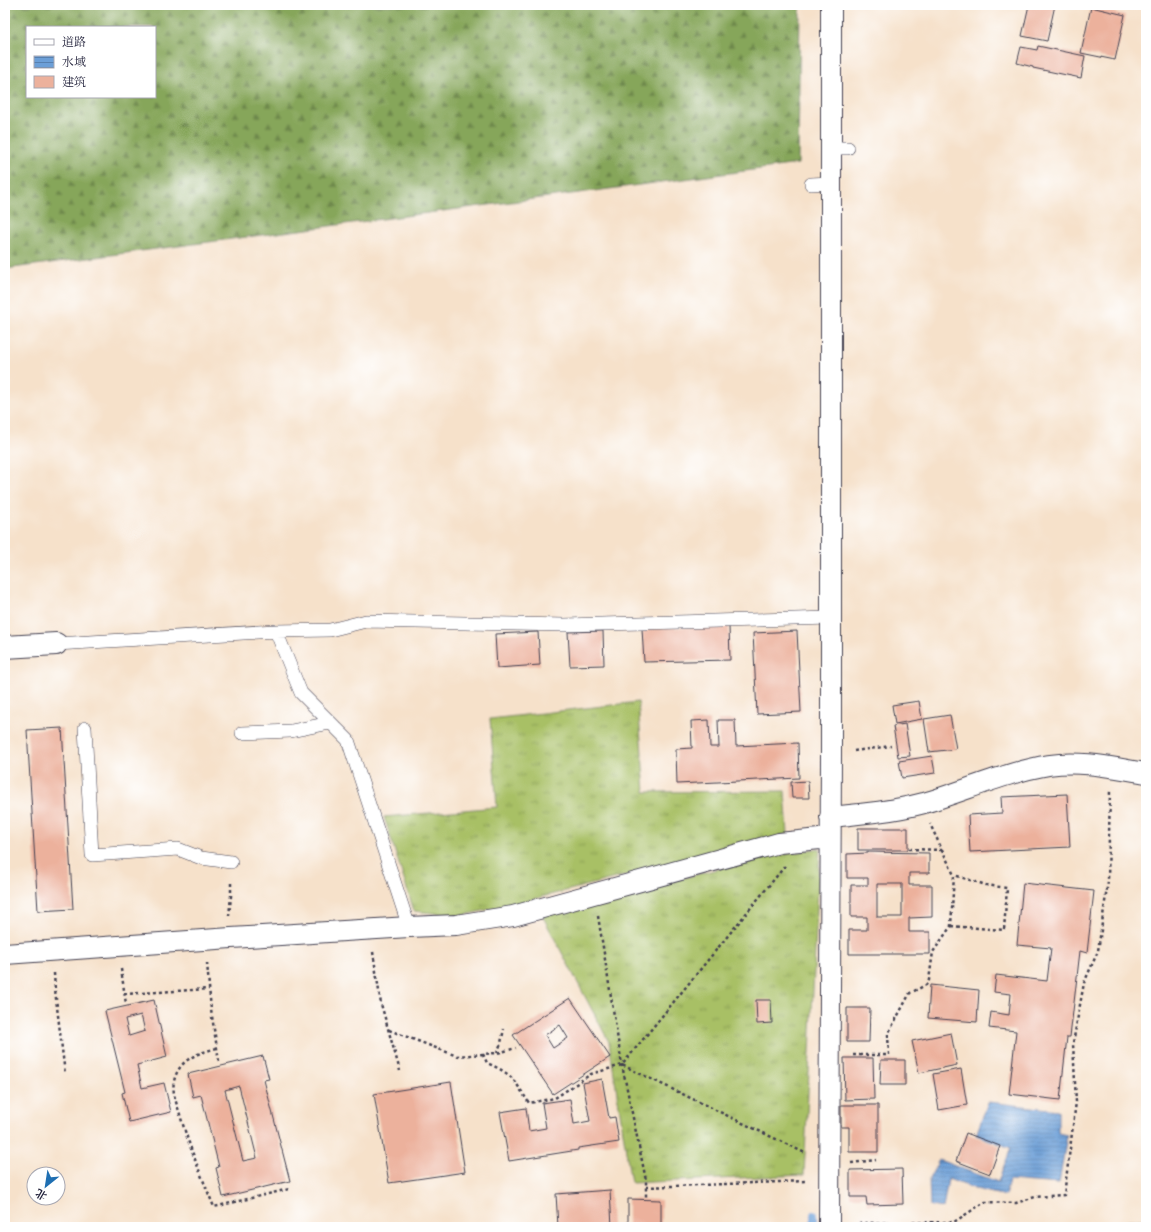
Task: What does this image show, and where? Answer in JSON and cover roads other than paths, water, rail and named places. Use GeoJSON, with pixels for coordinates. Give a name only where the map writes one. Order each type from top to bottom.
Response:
{"type":"FeatureCollection","features":[{"type":"Feature","properties":{"kind":"street"},"geometry":{"type":"LineString","coordinates":[[829,1227],[831,183],[840,148],[831,5]]}},
{"type":"Feature","properties":{"kind":"street"},"geometry":{"type":"LineString","coordinates":[[5,647],[56,644]]}},
{"type":"Feature","properties":{"kind":"street"},"geometry":{"type":"LineString","coordinates":[[830,816],[888,810],[923,803],[1018,773],[1050,765],[1082,763],[1146,772]]}},
{"type":"Feature","properties":{"kind":"street"},"geometry":{"type":"LineString","coordinates":[[5,954],[456,925],[513,916],[779,843],[830,838]]}},
{"type":"Feature","properties":{"kind":"lane"},"geometry":{"type":"LineString","coordinates":[[811,184],[831,183]]}},
{"type":"Feature","properties":{"kind":"lane"},"geometry":{"type":"LineString","coordinates":[[56,644],[276,631],[330,630],[366,620],[564,625],[831,618]]}},
{"type":"Feature","properties":{"kind":"lane"},"geometry":{"type":"LineString","coordinates":[[276,631],[301,693],[348,740],[409,927]]}},
{"type":"Feature","properties":{"kind":"lane"},"geometry":{"type":"LineString","coordinates":[[242,734],[291,731],[330,723]]}},
{"type":"Feature","properties":{"kind":"lane"},"geometry":{"type":"LineString","coordinates":[[85,728],[92,855],[178,850],[201,858],[231,862]]}},
{"type":"Feature","properties":{"kind":"water"},"geometry":{"type":"Polygon","coordinates":[[[988,1102],[1058,1110],[1058,1133],[1067,1135],[1059,1184],[1009,1180],[1005,1196],[976,1189],[948,1179],[943,1208],[930,1206],[929,1179],[939,1160],[998,1182],[1011,1148],[976,1135],[988,1102]]]}},
{"type":"Feature","properties":{"kind":"waterway"},"geometry":{"type":"LineString","coordinates":[[814,1215],[814,1227]]}}]}
